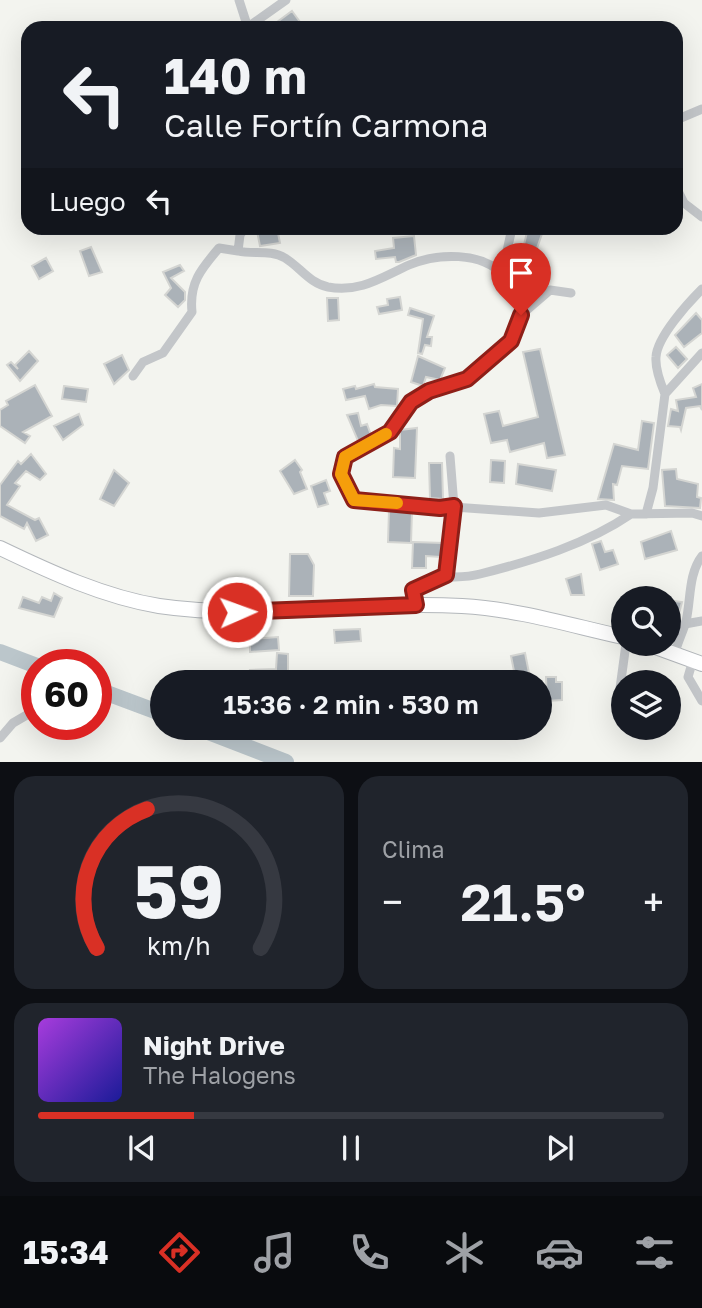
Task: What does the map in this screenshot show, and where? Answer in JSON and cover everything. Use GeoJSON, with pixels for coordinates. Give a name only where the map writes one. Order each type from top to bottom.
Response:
{"type":"FeatureCollection","features":[{"type":"Feature","properties":{"kind":"main road"},"geometry":{"type":"LineString","coordinates":[[0,548],[64,578],[156,605],[237,612],[416,605],[513,611],[611,634]]}},
{"type":"Feature","properties":{"kind":"street"},"geometry":{"type":"LineString","coordinates":[[239,0],[246,21]]}},
{"type":"Feature","properties":{"kind":"street"},"geometry":{"type":"LineString","coordinates":[[256,21],[286,0]]}},
{"type":"Feature","properties":{"kind":"street"},"geometry":{"type":"LineString","coordinates":[[683,117],[702,109]]}},
{"type":"Feature","properties":{"kind":"street"},"geometry":{"type":"LineString","coordinates":[[683,201],[702,217]]}},
{"type":"Feature","properties":{"kind":"street"},"geometry":{"type":"LineString","coordinates":[[238,251],[240,235]]}},
{"type":"Feature","properties":{"kind":"street"},"geometry":{"type":"LineString","coordinates":[[502,274],[510,235]]}},
{"type":"Feature","properties":{"kind":"street"},"geometry":{"type":"LineString","coordinates":[[133,376],[143,362],[163,353],[192,312],[190,293],[200,269],[219,248],[268,252],[284,257],[309,279],[328,287],[368,286],[411,264],[445,256],[481,261],[502,274],[521,315]]}},
{"type":"Feature","properties":{"kind":"street"},"geometry":{"type":"LineString","coordinates":[[646,514],[653,488],[664,394],[656,354],[682,308],[702,289]]}},
{"type":"Feature","properties":{"kind":"street"},"geometry":{"type":"LineString","coordinates":[[571,293],[550,290],[521,315],[511,341],[467,379],[429,391],[411,402],[390,432],[345,457],[341,474],[354,500],[539,513],[606,505],[631,514],[692,513],[702,516]]}},
{"type":"Feature","properties":{"kind":"street"},"geometry":{"type":"LineString","coordinates":[[664,394],[702,353]]}},
{"type":"Feature","properties":{"kind":"street"},"geometry":{"type":"LineString","coordinates":[[446,575],[454,506],[450,456]]}},
{"type":"Feature","properties":{"kind":"street"},"geometry":{"type":"LineString","coordinates":[[416,605],[413,590],[446,575],[476,575],[560,550],[615,525],[631,514]]}},
{"type":"Feature","properties":{"kind":"street"},"geometry":{"type":"LineString","coordinates":[[681,629],[685,624],[692,583],[702,556]]}},
{"type":"Feature","properties":{"kind":"street"},"geometry":{"type":"LineString","coordinates":[[685,624],[702,621]]}},
{"type":"Feature","properties":{"kind":"street"},"geometry":{"type":"LineString","coordinates":[[697,662],[688,677],[702,701]]}},
{"type":"Feature","properties":{"kind":"street"},"geometry":{"type":"LineString","coordinates":[[0,738],[21,718]]}},
{"type":"Feature","properties":{"kind":"building"},"geometry":{"type":"Polygon","coordinates":[[[292,11],[299,21],[278,21],[292,11]]]}},
{"type":"Feature","properties":{"kind":"building"},"geometry":{"type":"Polygon","coordinates":[[[258,235],[278,235],[280,243],[260,246],[258,235]]]}},
{"type":"Feature","properties":{"kind":"building"},"geometry":{"type":"Polygon","coordinates":[[[526,235],[542,235],[536,251],[530,248],[523,275],[510,271],[515,255],[521,257],[526,235]]]}},
{"type":"Feature","properties":{"kind":"building"},"geometry":{"type":"Polygon","coordinates":[[[414,236],[416,255],[399,262],[396,262],[395,257],[376,259],[375,251],[394,248],[393,238],[414,236]]]}},
{"type":"Feature","properties":{"kind":"building"},"geometry":{"type":"Polygon","coordinates":[[[91,247],[102,272],[89,276],[80,251],[91,247]]]}},
{"type":"Feature","properties":{"kind":"building"},"geometry":{"type":"Polygon","coordinates":[[[46,258],[53,271],[39,279],[32,266],[46,258]]]}},
{"type":"Feature","properties":{"kind":"building"},"geometry":{"type":"Polygon","coordinates":[[[180,265],[184,271],[171,278],[185,292],[185,300],[178,307],[165,295],[171,288],[163,272],[180,265]]]}},
{"type":"Feature","properties":{"kind":"building"},"geometry":{"type":"Polygon","coordinates":[[[400,297],[402,310],[379,314],[377,307],[388,305],[387,299],[400,297]]]}},
{"type":"Feature","properties":{"kind":"building"},"geometry":{"type":"Polygon","coordinates":[[[327,298],[338,298],[339,320],[328,321],[327,298]]]}},
{"type":"Feature","properties":{"kind":"building"},"geometry":{"type":"Polygon","coordinates":[[[410,308],[434,316],[427,337],[432,337],[431,346],[425,345],[422,354],[418,353],[423,319],[408,315],[410,308]]]}},
{"type":"Feature","properties":{"kind":"building"},"geometry":{"type":"Polygon","coordinates":[[[696,313],[702,320],[702,333],[684,347],[675,335],[696,313]]]}},
{"type":"Feature","properties":{"kind":"building"},"geometry":{"type":"Polygon","coordinates":[[[676,347],[687,359],[678,368],[667,355],[676,347]]]}},
{"type":"Feature","properties":{"kind":"building"},"geometry":{"type":"Polygon","coordinates":[[[540,349],[565,455],[547,458],[544,443],[510,452],[507,440],[491,443],[484,414],[499,411],[503,426],[538,417],[523,352],[540,349]]]}},
{"type":"Feature","properties":{"kind":"building"},"geometry":{"type":"Polygon","coordinates":[[[29,351],[38,361],[20,381],[7,365],[11,362],[18,369],[15,365],[29,351]]]}},
{"type":"Feature","properties":{"kind":"building"},"geometry":{"type":"Polygon","coordinates":[[[122,355],[129,370],[114,384],[104,364],[122,355]]]}},
{"type":"Feature","properties":{"kind":"building"},"geometry":{"type":"Polygon","coordinates":[[[418,356],[445,368],[440,380],[426,377],[423,386],[411,382],[418,356]]]}},
{"type":"Feature","properties":{"kind":"building"},"geometry":{"type":"Polygon","coordinates":[[[374,384],[375,387],[398,389],[397,406],[381,405],[369,409],[365,396],[346,400],[343,389],[374,384]]]}},
{"type":"Feature","properties":{"kind":"building"},"geometry":{"type":"Polygon","coordinates":[[[702,384],[702,410],[700,406],[686,408],[681,430],[680,427],[668,426],[671,409],[678,411],[676,400],[696,397],[693,388],[702,384]]]}},
{"type":"Feature","properties":{"kind":"building"},"geometry":{"type":"Polygon","coordinates":[[[35,385],[52,416],[23,432],[30,436],[25,443],[0,426],[0,410],[8,405],[6,401],[35,385]]]}},
{"type":"Feature","properties":{"kind":"building"},"geometry":{"type":"Polygon","coordinates":[[[64,386],[88,389],[86,402],[62,399],[64,386]]]}},
{"type":"Feature","properties":{"kind":"building"},"geometry":{"type":"Polygon","coordinates":[[[358,413],[361,426],[367,424],[371,435],[358,441],[347,415],[358,413]]]}},
{"type":"Feature","properties":{"kind":"building"},"geometry":{"type":"Polygon","coordinates":[[[79,414],[83,425],[63,440],[54,426],[79,414]]]}},
{"type":"Feature","properties":{"kind":"building"},"geometry":{"type":"Polygon","coordinates":[[[642,421],[654,423],[648,469],[622,466],[617,485],[613,484],[614,500],[598,499],[614,444],[638,450],[642,421]]]}},
{"type":"Feature","properties":{"kind":"building"},"geometry":{"type":"Polygon","coordinates":[[[417,428],[415,478],[393,477],[394,448],[400,449],[400,430],[417,428]]]}},
{"type":"Feature","properties":{"kind":"building"},"geometry":{"type":"Polygon","coordinates":[[[31,454],[46,474],[40,480],[26,471],[15,483],[20,486],[7,505],[35,520],[39,518],[48,535],[36,541],[27,523],[24,529],[0,516],[0,485],[18,461],[21,464],[31,454]]]}},
{"type":"Feature","properties":{"kind":"building"},"geometry":{"type":"Polygon","coordinates":[[[295,460],[302,470],[300,472],[307,489],[294,494],[280,471],[295,460]]]}},
{"type":"Feature","properties":{"kind":"building"},"geometry":{"type":"Polygon","coordinates":[[[491,460],[505,461],[504,483],[490,482],[491,460]]]}},
{"type":"Feature","properties":{"kind":"building"},"geometry":{"type":"Polygon","coordinates":[[[429,463],[442,463],[443,499],[430,498],[429,463]]]}},
{"type":"Feature","properties":{"kind":"building"},"geometry":{"type":"Polygon","coordinates":[[[518,464],[556,470],[552,491],[516,484],[518,464]]]}},
{"type":"Feature","properties":{"kind":"building"},"geometry":{"type":"Polygon","coordinates":[[[676,469],[677,479],[698,484],[700,508],[665,506],[662,470],[676,469]]]}},
{"type":"Feature","properties":{"kind":"building"},"geometry":{"type":"Polygon","coordinates":[[[114,470],[129,483],[114,506],[100,499],[114,470]]]}},
{"type":"Feature","properties":{"kind":"building"},"geometry":{"type":"Polygon","coordinates":[[[326,480],[330,491],[324,493],[328,504],[318,507],[311,486],[326,480]]]}},
{"type":"Feature","properties":{"kind":"building"},"geometry":{"type":"Polygon","coordinates":[[[389,510],[412,511],[411,543],[388,542],[389,510]]]}},
{"type":"Feature","properties":{"kind":"building"},"geometry":{"type":"Polygon","coordinates":[[[671,531],[677,550],[645,559],[641,542],[671,531]]]}},
{"type":"Feature","properties":{"kind":"building"},"geometry":{"type":"Polygon","coordinates":[[[601,541],[605,552],[613,550],[618,564],[600,570],[592,544],[601,541]]]}},
{"type":"Feature","properties":{"kind":"building"},"geometry":{"type":"Polygon","coordinates":[[[413,542],[443,543],[441,557],[426,556],[426,568],[412,568],[413,542]]]}},
{"type":"Feature","properties":{"kind":"building"},"geometry":{"type":"Polygon","coordinates":[[[290,554],[308,554],[314,565],[313,596],[289,596],[290,554]]]}},
{"type":"Feature","properties":{"kind":"building"},"geometry":{"type":"Polygon","coordinates":[[[581,574],[584,595],[571,595],[566,579],[581,574]]]}},
{"type":"Feature","properties":{"kind":"building"},"geometry":{"type":"Polygon","coordinates":[[[54,593],[62,598],[54,617],[19,608],[23,597],[39,603],[42,597],[51,601],[54,593]]]}},
{"type":"Feature","properties":{"kind":"building"},"geometry":{"type":"Polygon","coordinates":[[[360,629],[361,641],[335,643],[334,630],[360,629]]]}},
{"type":"Feature","properties":{"kind":"building"},"geometry":{"type":"Polygon","coordinates":[[[278,637],[279,650],[250,652],[250,639],[278,637]]]}},
{"type":"Feature","properties":{"kind":"building"},"geometry":{"type":"Polygon","coordinates":[[[277,653],[288,654],[288,670],[250,670],[276,669],[277,653]]]}},
{"type":"Feature","properties":{"kind":"building"},"geometry":{"type":"Polygon","coordinates":[[[525,653],[528,670],[514,670],[511,656],[525,653]]]}},
{"type":"Feature","properties":{"kind":"building"},"geometry":{"type":"Polygon","coordinates":[[[552,677],[556,677],[556,682],[562,682],[562,700],[552,701],[552,677]]]}},
{"type":"Feature","properties":{"kind":"waterway"},"geometry":{"type":"LineString","coordinates":[[0,652],[21,660]]}},
{"type":"Feature","properties":{"kind":"waterway"},"geometry":{"type":"LineString","coordinates":[[112,695],[150,709]]}},
{"type":"Feature","properties":{"kind":"waterway"},"geometry":{"type":"LineString","coordinates":[[229,740],[286,762]]}},
{"type":"Feature","properties":{"kind":"slow traffic"},"geometry":{"type":"LineString","coordinates":[[386,434],[345,457],[341,474],[354,500],[397,503]]}},
{"type":"Feature","properties":{"kind":"route"},"geometry":{"type":"LineString","coordinates":[[237,612],[416,605],[413,590],[423,583],[446,575],[454,506],[440,508],[354,500],[341,474],[345,457],[390,432],[411,402],[429,391],[467,379],[511,341],[521,315]]}}]}
